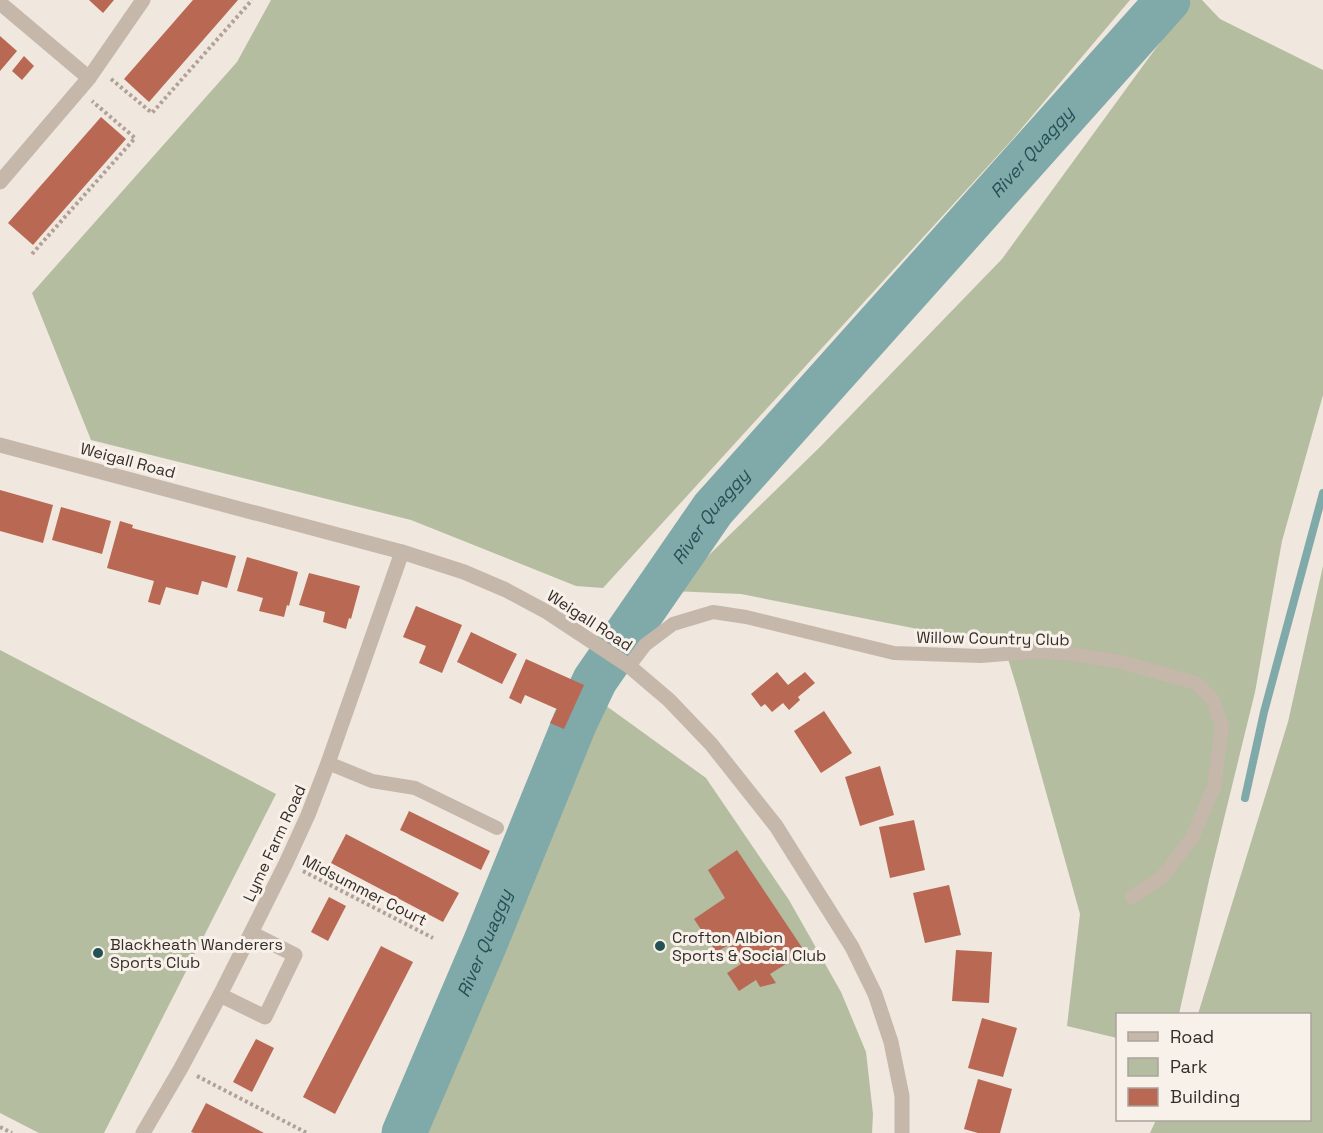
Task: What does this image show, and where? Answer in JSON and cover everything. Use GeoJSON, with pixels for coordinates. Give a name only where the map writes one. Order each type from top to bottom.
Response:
{"type":"FeatureCollection","features":[{"type":"Feature","properties":{"kind":"street"},"geometry":{"type":"LineString","coordinates":[[0,182],[79,91],[143,0]]}},
{"type":"Feature","properties":{"kind":"street"},"geometry":{"type":"LineString","coordinates":[[0,3],[93,73]]}},
{"type":"Feature","properties":{"kind":"street","name":"Weigall Road"},"geometry":{"type":"LineString","coordinates":[[0,445],[402,552],[464,572],[506,590],[548,612],[625,663],[669,700],[711,744],[776,826],[852,947],[875,994],[891,1042],[902,1096],[902,1133]]}},
{"type":"Feature","properties":{"kind":"street","name":"Lyme Farm Road"},"geometry":{"type":"LineString","coordinates":[[143,1133],[220,994],[308,815],[402,552]]}},
{"type":"Feature","properties":{"kind":"street"},"geometry":{"type":"LineString","coordinates":[[220,994],[265,1017],[295,955],[251,933]]}},
{"type":"Feature","properties":{"kind":"lane","name":"Willow Country Club"},"geometry":{"type":"LineString","coordinates":[[625,663],[673,624],[712,612],[746,617],[894,653],[981,656],[1031,651],[1066,653],[1120,662],[1196,683],[1213,700],[1222,726],[1214,787],[1192,838],[1162,877],[1132,897]]}},
{"type":"Feature","properties":{"kind":"lane"},"geometry":{"type":"LineString","coordinates":[[328,763],[372,781],[415,788],[497,828]]}},
{"type":"Feature","properties":{"kind":"path"},"geometry":{"type":"LineString","coordinates":[[93,73],[152,113],[252,0]]}},
{"type":"Feature","properties":{"kind":"path"},"geometry":{"type":"LineString","coordinates":[[32,254],[135,138],[79,91]]}},
{"type":"Feature","properties":{"kind":"path","name":"Midsummer Court"},"geometry":{"type":"LineString","coordinates":[[286,863],[433,938]]}},
{"type":"Feature","properties":{"kind":"path"},"geometry":{"type":"LineString","coordinates":[[181,1068],[307,1133]]}},
{"type":"Feature","properties":{"kind":"path"},"geometry":{"type":"LineString","coordinates":[[0,1126],[12,1133]]}},
{"type":"Feature","properties":{"kind":"green space"},"geometry":{"type":"Polygon","coordinates":[[[271,0],[1130,0],[1011,141],[603,588],[576,586],[411,520],[91,440],[32,293],[237,62],[271,0]]]}},
{"type":"Feature","properties":{"kind":"green space"},"geometry":{"type":"Polygon","coordinates":[[[1191,0],[1202,0],[1220,19],[1323,70],[1323,395],[1282,541],[1255,692],[1179,1013],[1116,1013],[1116,1038],[1067,1026],[1080,914],[1004,646],[741,594],[672,591],[821,446],[1002,259],[1191,0]]]}},
{"type":"Feature","properties":{"kind":"green space"},"geometry":{"type":"Polygon","coordinates":[[[1323,566],[1323,1133],[1150,1133],[1156,1121],[1311,1121],[1311,1013],[1198,1013],[1288,722],[1323,566]]]}},
{"type":"Feature","properties":{"kind":"green space","name":"Blackheath Wanderers Sports Club"},"geometry":{"type":"Polygon","coordinates":[[[0,650],[276,794],[104,1133],[39,1133],[0,1113],[0,650]]]}},
{"type":"Feature","properties":{"kind":"green space","name":"Crofton Albion Sports & Social Club"},"geometry":{"type":"Polygon","coordinates":[[[605,705],[706,778],[789,900],[841,992],[866,1052],[873,1114],[872,1133],[428,1133],[605,705]]]}},
{"type":"Feature","properties":{"kind":"building"},"geometry":{"type":"Polygon","coordinates":[[[89,0],[114,0],[103,13],[89,0]]]}},
{"type":"Feature","properties":{"kind":"building"},"geometry":{"type":"Polygon","coordinates":[[[193,0],[238,0],[149,102],[124,79],[193,0]]]}},
{"type":"Feature","properties":{"kind":"building"},"geometry":{"type":"Polygon","coordinates":[[[0,36],[17,51],[0,71],[0,36]]]}},
{"type":"Feature","properties":{"kind":"building"},"geometry":{"type":"Polygon","coordinates":[[[24,56],[34,66],[22,80],[12,71],[24,56]]]}},
{"type":"Feature","properties":{"kind":"building"},"geometry":{"type":"Polygon","coordinates":[[[101,117],[126,139],[33,245],[8,223],[101,117]]]}},
{"type":"Feature","properties":{"kind":"building"},"geometry":{"type":"Polygon","coordinates":[[[0,490],[53,505],[43,543],[0,531],[0,490]]]}},
{"type":"Feature","properties":{"kind":"building"},"geometry":{"type":"Polygon","coordinates":[[[61,507],[111,521],[102,554],[52,540],[61,507]]]}},
{"type":"Feature","properties":{"kind":"building"},"geometry":{"type":"Polygon","coordinates":[[[120,521],[133,525],[132,528],[236,556],[227,588],[202,581],[198,595],[166,587],[160,605],[148,602],[154,581],[107,568],[120,521]]]}},
{"type":"Feature","properties":{"kind":"building"},"geometry":{"type":"Polygon","coordinates":[[[247,557],[298,572],[284,617],[259,611],[263,598],[237,591],[247,557]]]}},
{"type":"Feature","properties":{"kind":"building"},"geometry":{"type":"Polygon","coordinates":[[[309,573],[360,586],[346,629],[323,622],[325,612],[299,605],[309,573]]]}},
{"type":"Feature","properties":{"kind":"building"},"geometry":{"type":"Polygon","coordinates":[[[416,606],[462,625],[442,673],[419,663],[426,646],[403,637],[416,606]]]}},
{"type":"Feature","properties":{"kind":"building"},"geometry":{"type":"Polygon","coordinates":[[[471,632],[517,654],[502,684],[457,662],[471,632]]]}},
{"type":"Feature","properties":{"kind":"building"},"geometry":{"type":"Polygon","coordinates":[[[526,659],[584,685],[564,729],[550,723],[557,709],[525,695],[521,704],[509,698],[526,659]]]}},
{"type":"Feature","properties":{"kind":"building"},"geometry":{"type":"Polygon","coordinates":[[[777,672],[788,685],[805,672],[815,683],[798,697],[800,700],[789,710],[783,703],[772,712],[765,704],[761,707],[751,694],[777,672]]]}},
{"type":"Feature","properties":{"kind":"building"},"geometry":{"type":"Polygon","coordinates":[[[824,711],[852,753],[821,773],[794,731],[824,711]]]}},
{"type":"Feature","properties":{"kind":"building"},"geometry":{"type":"Polygon","coordinates":[[[880,766],[894,815],[860,826],[845,777],[880,766]]]}},
{"type":"Feature","properties":{"kind":"building"},"geometry":{"type":"Polygon","coordinates":[[[409,811],[490,851],[481,870],[400,830],[409,811]]]}},
{"type":"Feature","properties":{"kind":"building"},"geometry":{"type":"Polygon","coordinates":[[[914,820],[925,870],[890,878],[879,827],[914,820]]]}},
{"type":"Feature","properties":{"kind":"building"},"geometry":{"type":"Polygon","coordinates":[[[346,834],[459,893],[443,922],[331,863],[346,834]]]}},
{"type":"Feature","properties":{"kind":"building"},"geometry":{"type":"Polygon","coordinates":[[[737,850],[805,952],[770,974],[776,983],[760,987],[756,980],[739,991],[727,973],[741,964],[729,945],[716,952],[694,919],[725,898],[708,870],[737,850]]]}},
{"type":"Feature","properties":{"kind":"building"},"geometry":{"type":"Polygon","coordinates":[[[949,885],[961,935],[925,943],[913,893],[949,885]]]}},
{"type":"Feature","properties":{"kind":"building"},"geometry":{"type":"Polygon","coordinates":[[[329,897],[346,906],[328,941],[311,932],[329,897]]]}},
{"type":"Feature","properties":{"kind":"building"},"geometry":{"type":"Polygon","coordinates":[[[381,946],[413,962],[335,1114],[303,1097],[381,946]]]}},
{"type":"Feature","properties":{"kind":"building"},"geometry":{"type":"Polygon","coordinates":[[[956,950],[992,952],[989,1003],[952,1001],[956,950]]]}},
{"type":"Feature","properties":{"kind":"building"},"geometry":{"type":"Polygon","coordinates":[[[982,1018],[1017,1028],[1003,1077],[968,1068],[982,1018]]]}},
{"type":"Feature","properties":{"kind":"building"},"geometry":{"type":"Polygon","coordinates":[[[256,1039],[274,1048],[252,1092],[233,1082],[256,1039]]]}},
{"type":"Feature","properties":{"kind":"building"},"geometry":{"type":"Polygon","coordinates":[[[978,1079],[1012,1089],[1000,1133],[978,1133],[964,1129],[978,1079]]]}},
{"type":"Feature","properties":{"kind":"building"},"geometry":{"type":"Polygon","coordinates":[[[206,1103],[264,1133],[191,1132],[206,1103]]]}},
{"type":"Feature","properties":{"kind":"waterway","name":"River Quaggy"},"geometry":{"type":"LineString","coordinates":[[404,1133],[486,941],[575,722],[595,680],[713,509],[1168,0]]}},
{"type":"Feature","properties":{"kind":"waterway"},"geometry":{"type":"LineString","coordinates":[[1245,798],[1264,712],[1323,493]]}},
{"type":"Feature","properties":{"kind":"place","name":"Crofton Albion Sports & Social Club"},"geometry":{"type":"Point","coordinates":[660,946]}},
{"type":"Feature","properties":{"kind":"place","name":"Blackheath Wanderers Sports Club"},"geometry":{"type":"Point","coordinates":[98,953]}}]}
